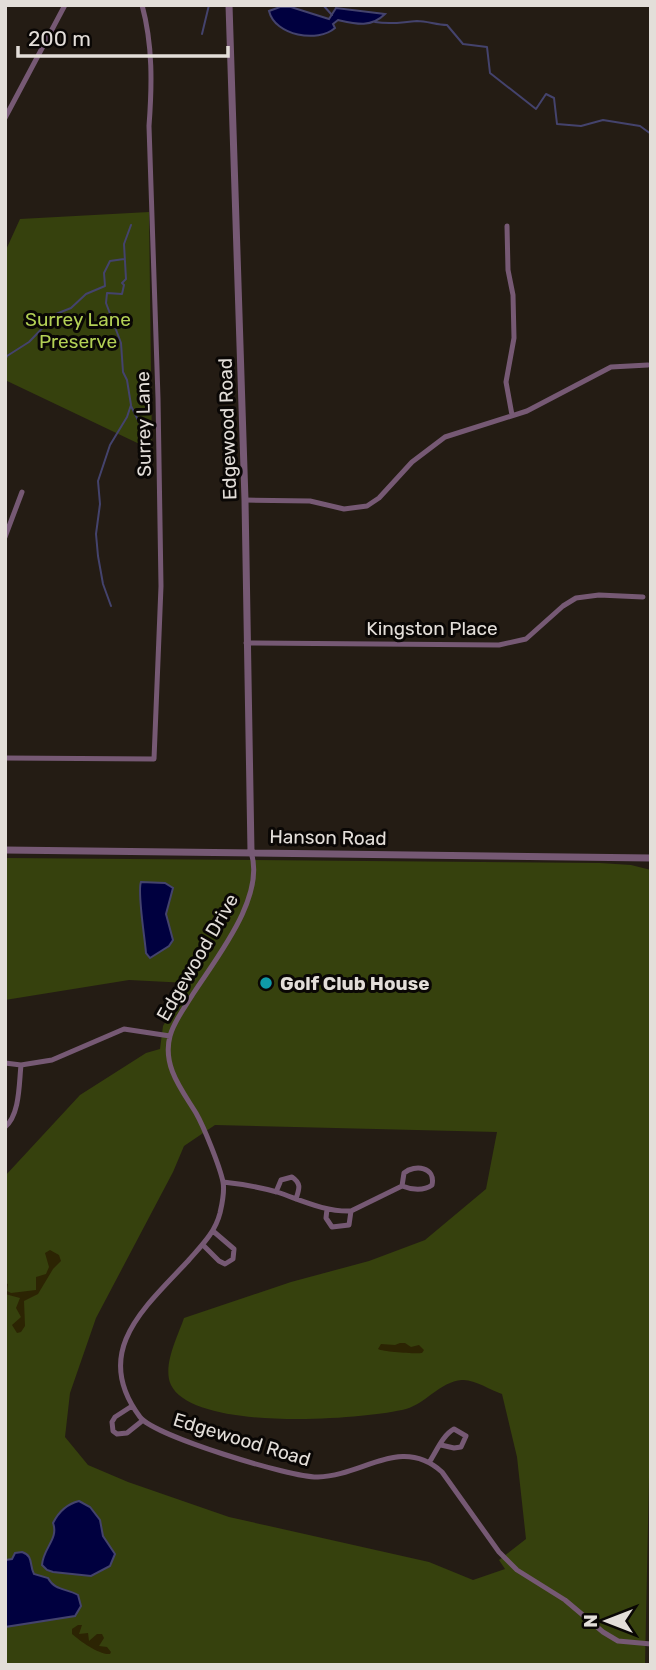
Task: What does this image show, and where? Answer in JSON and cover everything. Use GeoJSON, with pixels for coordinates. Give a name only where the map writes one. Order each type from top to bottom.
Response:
{"type":"FeatureCollection","features":[{"type":"Feature","properties":{"kind":"street"},"geometry":{"type":"LineString","coordinates":[[5,118],[65,5]]}},
{"type":"Feature","properties":{"kind":"street","name":"Surrey Lane"},"geometry":{"type":"LineString","coordinates":[[5,758],[154,759],[161,586],[149,126],[152,87],[149,40],[142,5]]}},
{"type":"Feature","properties":{"kind":"street","name":"Edgewood Road"},"geometry":{"type":"LineString","coordinates":[[229,5],[245,499],[251,852]]}},
{"type":"Feature","properties":{"kind":"street"},"geometry":{"type":"LineString","coordinates":[[507,226],[514,338],[506,382],[512,415]]}},
{"type":"Feature","properties":{"kind":"street"},"geometry":{"type":"LineString","coordinates":[[245,499],[310,501],[344,509],[367,506],[379,498],[412,462],[434,444],[457,432],[512,415],[554,398],[607,369],[648,365]]}},
{"type":"Feature","properties":{"kind":"street"},"geometry":{"type":"LineString","coordinates":[[5,537],[22,492]]}},
{"type":"Feature","properties":{"kind":"street","name":"Kingston Place"},"geometry":{"type":"LineString","coordinates":[[246,643],[499,645],[526,639],[576,598],[599,595],[643,597]]}},
{"type":"Feature","properties":{"kind":"street","name":"Hanson Road"},"geometry":{"type":"LineString","coordinates":[[5,850],[651,858]]}},
{"type":"Feature","properties":{"kind":"street","name":"Edgewood Drive"},"geometry":{"type":"LineString","coordinates":[[170,1036],[246,908],[253,881],[254,861],[251,852]]}},
{"type":"Feature","properties":{"kind":"street"},"geometry":{"type":"LineString","coordinates":[[5,1063],[21,1065],[52,1060],[117,1030],[170,1036],[171,1070],[197,1116],[223,1182],[276,1192],[327,1209],[351,1210],[402,1186]]}},
{"type":"Feature","properties":{"kind":"street"},"geometry":{"type":"LineString","coordinates":[[5,1127],[10,1124],[15,1111],[21,1065]]}},
{"type":"Feature","properties":{"kind":"street"},"geometry":{"type":"LineString","coordinates":[[425,1168],[431,1172],[434,1179],[432,1185],[426,1189],[408,1189],[402,1186],[404,1173],[409,1169],[425,1168]]}},
{"type":"Feature","properties":{"kind":"street"},"geometry":{"type":"LineString","coordinates":[[276,1192],[281,1180],[292,1177],[300,1186],[296,1199]]}},
{"type":"Feature","properties":{"kind":"street","name":"Edgewood Road"},"geometry":{"type":"LineString","coordinates":[[223,1182],[223,1200],[213,1231],[150,1301],[125,1336],[121,1348],[120,1377],[124,1392],[142,1420],[179,1439],[315,1478],[343,1475],[390,1457],[404,1456],[430,1461]]}},
{"type":"Feature","properties":{"kind":"street"},"geometry":{"type":"LineString","coordinates":[[327,1209],[326,1218],[332,1227],[349,1226],[351,1210]]}},
{"type":"Feature","properties":{"kind":"street"},"geometry":{"type":"LineString","coordinates":[[203,1245],[219,1262],[225,1264],[233,1259],[234,1249],[213,1231]]}},
{"type":"Feature","properties":{"kind":"street"},"geometry":{"type":"LineString","coordinates":[[132,1406],[115,1417],[111,1427],[117,1434],[127,1433],[142,1420]]}},
{"type":"Feature","properties":{"kind":"street"},"geometry":{"type":"LineString","coordinates":[[440,1445],[461,1447],[466,1436],[454,1429],[449,1432],[440,1445],[430,1461],[442,1472],[499,1552],[517,1570],[565,1600],[618,1641],[651,1644]]}},
{"type":"Feature","properties":{"kind":"green space","name":"Surrey Lane Preserve"},"geometry":{"type":"Polygon","coordinates":[[[149,212],[152,450],[5,380],[5,252],[20,219],[149,212]]]}},
{"type":"Feature","properties":{"kind":"green space"},"geometry":{"type":"Polygon","coordinates":[[[5,858],[600,863],[631,865],[651,870],[651,1384],[645,1665],[5,1665],[5,1176],[80,1095],[146,1053],[160,1049],[163,1026],[188,983],[129,980],[5,1000],[5,858]],[[215,1125],[184,1146],[96,1318],[70,1393],[65,1437],[88,1465],[128,1482],[229,1517],[429,1562],[473,1580],[505,1569],[499,1560],[526,1539],[517,1457],[502,1394],[477,1383],[462,1380],[446,1385],[406,1409],[318,1419],[281,1419],[211,1410],[186,1400],[171,1385],[168,1369],[184,1318],[291,1282],[369,1261],[425,1240],[486,1189],[497,1132],[215,1125]]]}},
{"type":"Feature","properties":{"kind":"sand"},"geometry":{"type":"Polygon","coordinates":[[[50,1250],[59,1255],[61,1261],[38,1294],[24,1301],[25,1326],[17,1333],[12,1325],[21,1317],[16,1308],[20,1298],[5,1294],[5,1283],[8,1284],[7,1291],[11,1293],[36,1290],[36,1277],[46,1274],[49,1267],[45,1253],[50,1250]]]}},
{"type":"Feature","properties":{"kind":"sand"},"geometry":{"type":"Polygon","coordinates":[[[400,1343],[411,1347],[419,1345],[424,1350],[422,1353],[413,1353],[378,1349],[381,1344],[400,1343]]]}},
{"type":"Feature","properties":{"kind":"sand"},"geometry":{"type":"Polygon","coordinates":[[[82,1625],[79,1634],[88,1633],[89,1641],[97,1634],[102,1634],[104,1638],[99,1646],[107,1647],[110,1654],[95,1650],[72,1634],[72,1629],[82,1625]]]}},
{"type":"Feature","properties":{"kind":"shaded area"},"geometry":{"type":"Polygon","coordinates":[[[291,7],[329,19],[336,8],[385,14],[369,23],[357,24],[338,20],[333,24],[335,28],[328,33],[308,36],[288,31],[273,20],[269,11],[291,7]]]}},
{"type":"Feature","properties":{"kind":"shaded area"},"geometry":{"type":"Polygon","coordinates":[[[141,882],[165,883],[173,888],[166,914],[173,940],[169,946],[150,958],[146,953],[141,882]]]}},
{"type":"Feature","properties":{"kind":"shaded area"},"geometry":{"type":"Polygon","coordinates":[[[79,1501],[90,1507],[100,1520],[103,1536],[115,1554],[110,1566],[91,1576],[47,1570],[42,1565],[54,1534],[53,1523],[63,1509],[79,1501]]]}},
{"type":"Feature","properties":{"kind":"shaded area"},"geometry":{"type":"Polygon","coordinates":[[[22,1552],[30,1558],[34,1574],[48,1578],[57,1587],[78,1595],[81,1606],[75,1616],[5,1627],[5,1560],[22,1552]]]}},
{"type":"Feature","properties":{"kind":"waterway"},"geometry":{"type":"LineString","coordinates":[[202,34],[209,5]]}},
{"type":"Feature","properties":{"kind":"waterway"},"geometry":{"type":"LineString","coordinates":[[323,5],[332,15]]}},
{"type":"Feature","properties":{"kind":"waterway"},"geometry":{"type":"LineString","coordinates":[[375,22],[417,21],[447,25],[463,44],[487,47],[490,73],[536,109],[546,94],[554,98],[557,124],[581,126],[603,120],[640,126],[651,134]]}},
{"type":"Feature","properties":{"kind":"waterway"},"geometry":{"type":"LineString","coordinates":[[111,606],[103,584],[98,556],[98,481],[110,445],[131,405],[123,372],[121,343],[106,303],[107,293],[122,294],[122,283],[126,279],[124,244],[131,225]]}},
{"type":"Feature","properties":{"kind":"waterway"},"geometry":{"type":"LineString","coordinates":[[5,360],[29,342],[56,314],[71,308],[86,294],[105,286],[104,273],[110,261],[124,259]]}},
{"type":"Feature","properties":{"kind":"waterway"},"geometry":{"type":"LineString","coordinates":[[131,406],[140,424]]}},
{"type":"Feature","properties":{"kind":"place","name":"Golf Club House"},"geometry":{"type":"Point","coordinates":[266,983]}}]}
